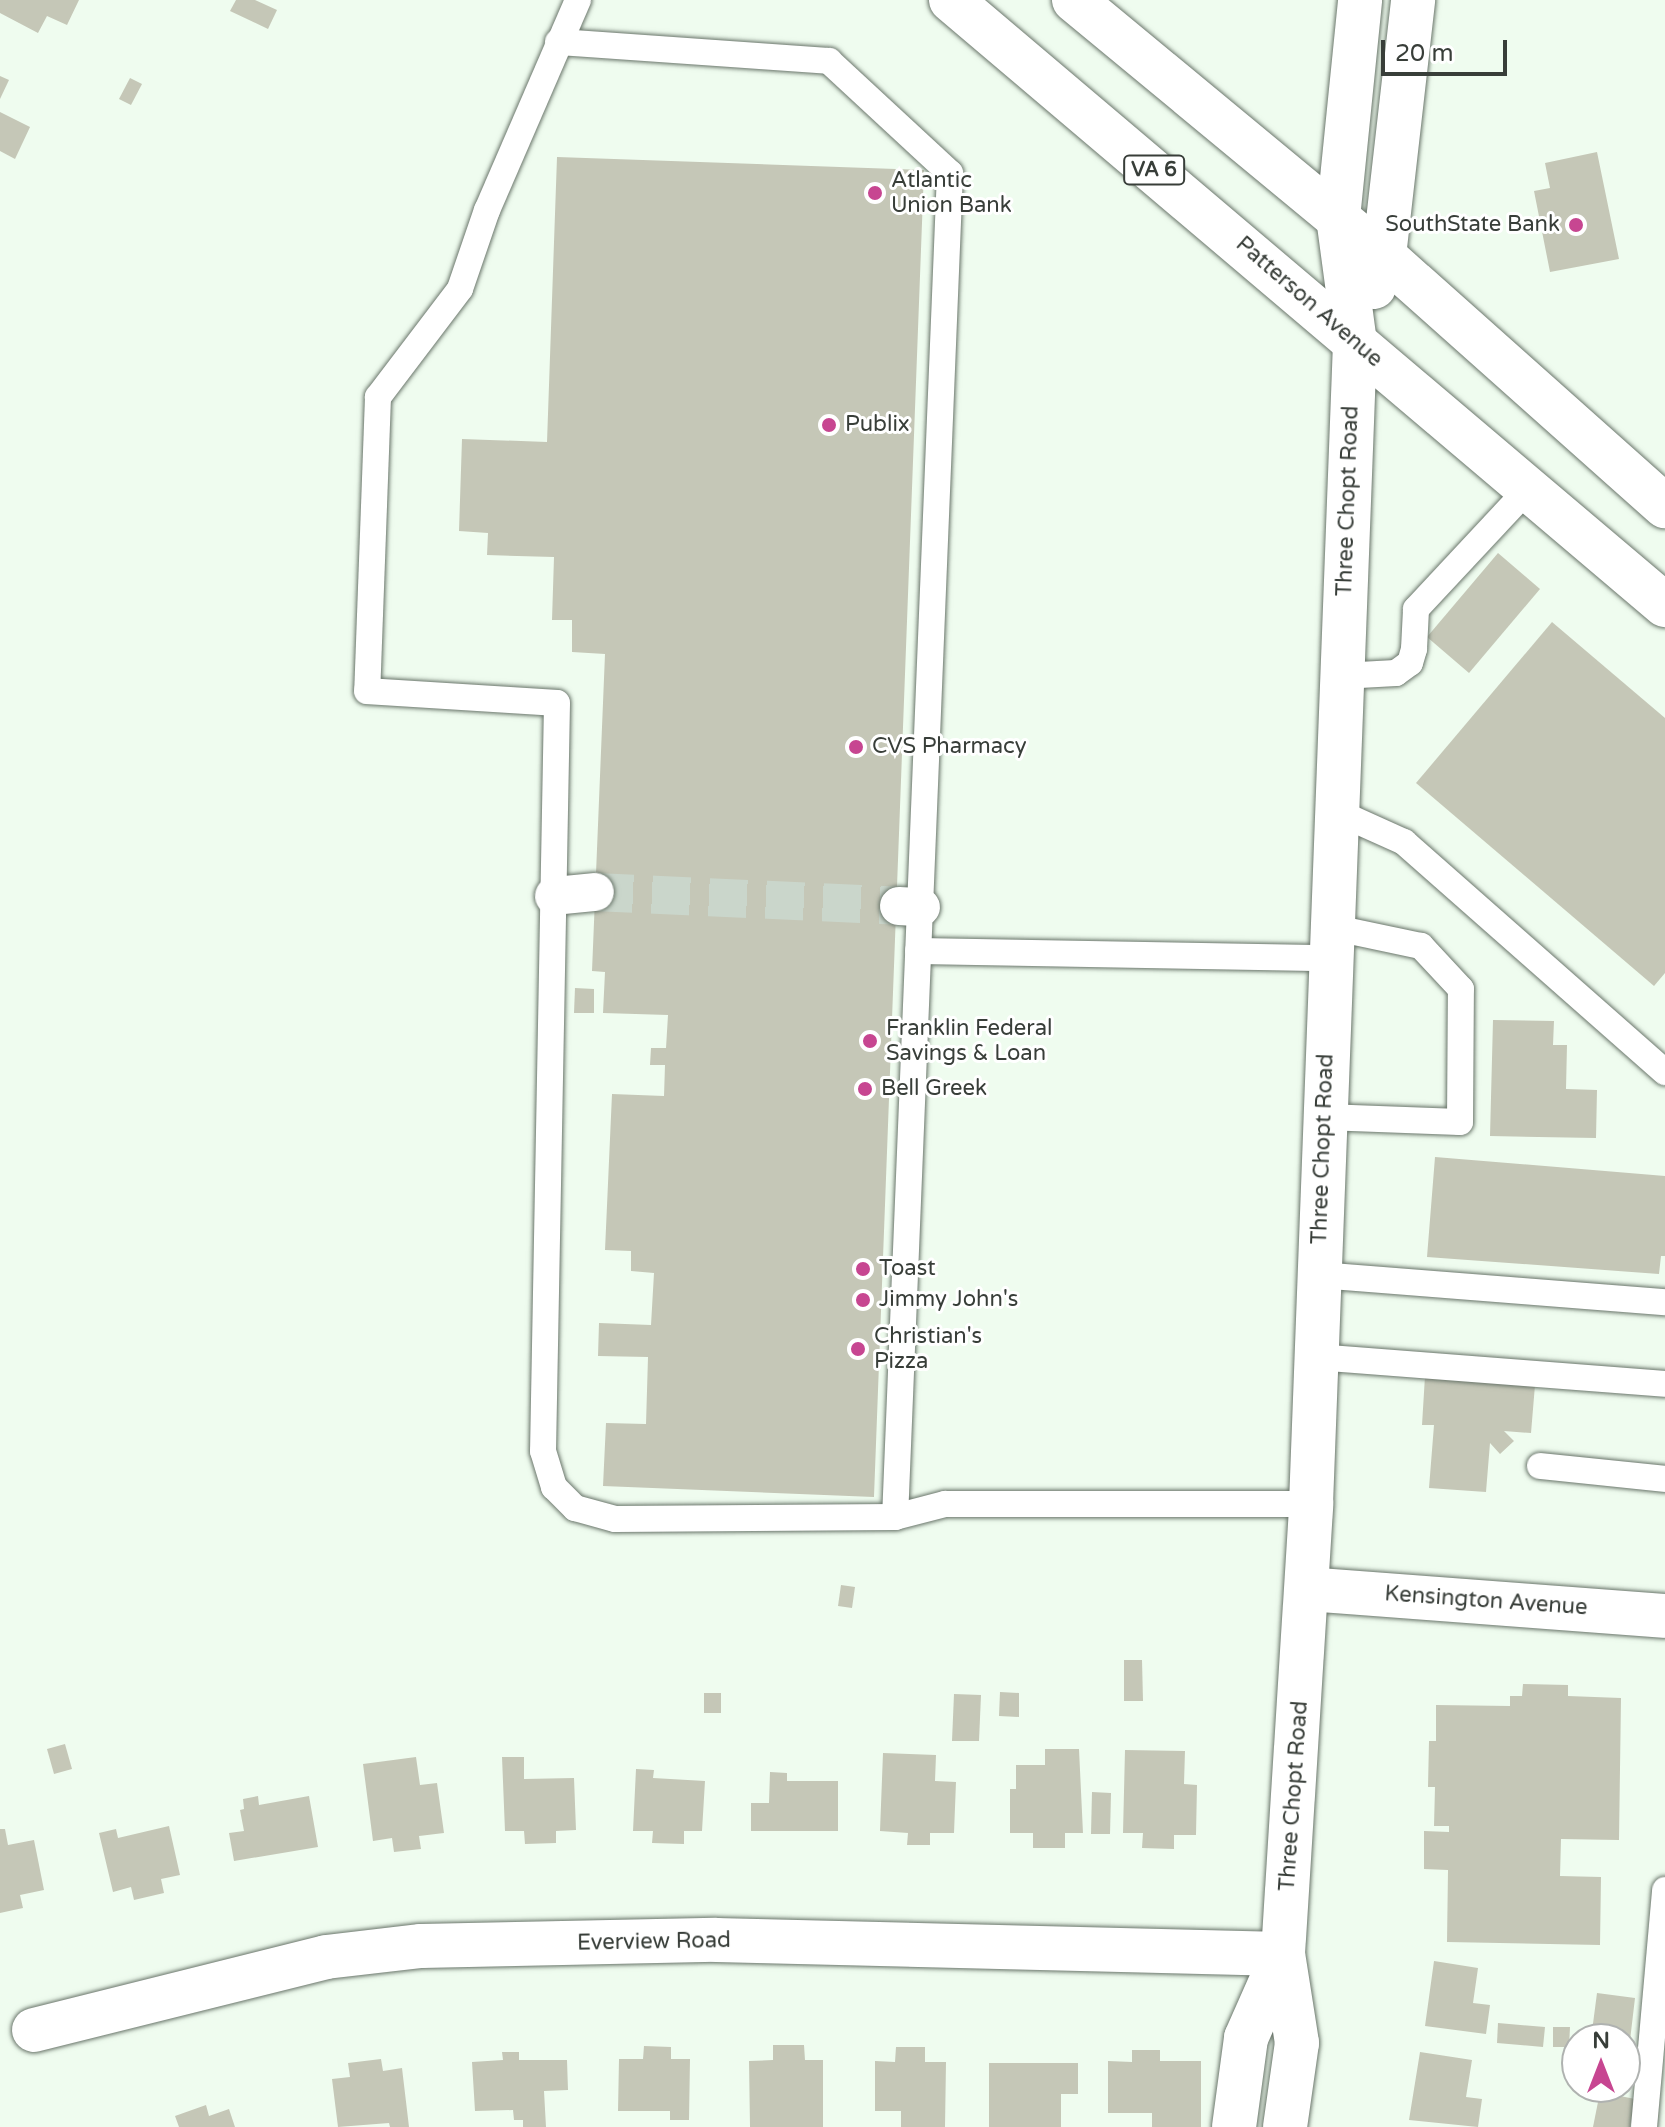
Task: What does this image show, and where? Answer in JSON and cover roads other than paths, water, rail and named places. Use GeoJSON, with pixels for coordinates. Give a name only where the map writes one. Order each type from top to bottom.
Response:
{"type":"FeatureCollection","features":[{"type":"Feature","properties":{"kind":"main road","name":"Patterson Avenue"},"geometry":{"type":"LineString","coordinates":[[951,0],[1665,605]]}},
{"type":"Feature","properties":{"kind":"main road"},"geometry":{"type":"LineString","coordinates":[[1074,0],[1384,256],[1665,506]]}},
{"type":"Feature","properties":{"kind":"main road","name":"Three Chopt Road"},"geometry":{"type":"LineString","coordinates":[[1285,2127],[1297,2043],[1283,1954],[1311,1504],[1355,343],[1338,218],[1360,0]]}},
{"type":"Feature","properties":{"kind":"main road","name":"Three Chopt Road"},"geometry":{"type":"LineString","coordinates":[[1355,343],[1384,256],[1413,0]]}},
{"type":"Feature","properties":{"kind":"main road","name":"Kensington Avenue"},"geometry":{"type":"LineString","coordinates":[[1307,1589],[1665,1616]]}},
{"type":"Feature","properties":{"kind":"main road","name":"Everview Road"},"geometry":{"type":"LineString","coordinates":[[34,2030],[326,1957],[421,1946],[716,1940],[1283,1954]]}},
{"type":"Feature","properties":{"kind":"main road","name":"Three Chopt Road"},"geometry":{"type":"LineString","coordinates":[[1234,2127],[1246,2038],[1283,1954]]}},
{"type":"Feature","properties":{"kind":"street"},"geometry":{"type":"LineString","coordinates":[[554,896],[595,892]]}},
{"type":"Feature","properties":{"kind":"lane"},"geometry":{"type":"LineString","coordinates":[[578,0],[487,210],[460,289],[378,397],[367,691],[557,703],[543,1451],[554,1487],[575,1508],[615,1519],[895,1517],[945,1504],[1311,1504]]}},
{"type":"Feature","properties":{"kind":"lane"},"geometry":{"type":"LineString","coordinates":[[558,42],[829,61],[950,173],[910,906],[918,951],[895,1517]]}},
{"type":"Feature","properties":{"kind":"lane"},"geometry":{"type":"LineString","coordinates":[[1341,676],[1396,673],[1410,663],[1416,609],[1528,489]]}},
{"type":"Feature","properties":{"kind":"lane"},"geometry":{"type":"LineString","coordinates":[[1335,811],[1404,842],[1665,1072]]}},
{"type":"Feature","properties":{"kind":"lane"},"geometry":{"type":"LineString","coordinates":[[918,951],[1330,942],[1421,946],[1461,989],[1460,1122],[1324,1117]]}},
{"type":"Feature","properties":{"kind":"lane"},"geometry":{"type":"LineString","coordinates":[[1319,1275],[1665,1302]]}},
{"type":"Feature","properties":{"kind":"lane"},"geometry":{"type":"LineString","coordinates":[[1316,1357],[1665,1384]]}},
{"type":"Feature","properties":{"kind":"lane"},"geometry":{"type":"LineString","coordinates":[[1540,1466],[1665,1479]]}},
{"type":"Feature","properties":{"kind":"lane"},"geometry":{"type":"LineString","coordinates":[[1644,2127],[1657,2076],[1665,1890]]}},
{"type":"Feature","properties":{"kind":"tunnel"},"geometry":{"type":"LineString","coordinates":[[595,892],[899,906]]}},
{"type":"Feature","properties":{"kind":"place","name":"Atlantic Union Bank"},"geometry":{"type":"Point","coordinates":[875,193]}},
{"type":"Feature","properties":{"kind":"place","name":"SouthState Bank"},"geometry":{"type":"Point","coordinates":[1576,225]}},
{"type":"Feature","properties":{"kind":"place","name":"Publix"},"geometry":{"type":"Point","coordinates":[829,425]}},
{"type":"Feature","properties":{"kind":"place","name":"CVS Pharmacy"},"geometry":{"type":"Point","coordinates":[856,747]}},
{"type":"Feature","properties":{"kind":"place","name":"Franklin Federal Savings & Loan"},"geometry":{"type":"Point","coordinates":[870,1041]}},
{"type":"Feature","properties":{"kind":"place","name":"Bell Greek"},"geometry":{"type":"Point","coordinates":[865,1089]}},
{"type":"Feature","properties":{"kind":"place","name":"Toast"},"geometry":{"type":"Point","coordinates":[863,1269]}},
{"type":"Feature","properties":{"kind":"place","name":"Jimmy John's"},"geometry":{"type":"Point","coordinates":[863,1300]}},
{"type":"Feature","properties":{"kind":"place","name":"Christian's Pizza"},"geometry":{"type":"Point","coordinates":[858,1349]}}]}
